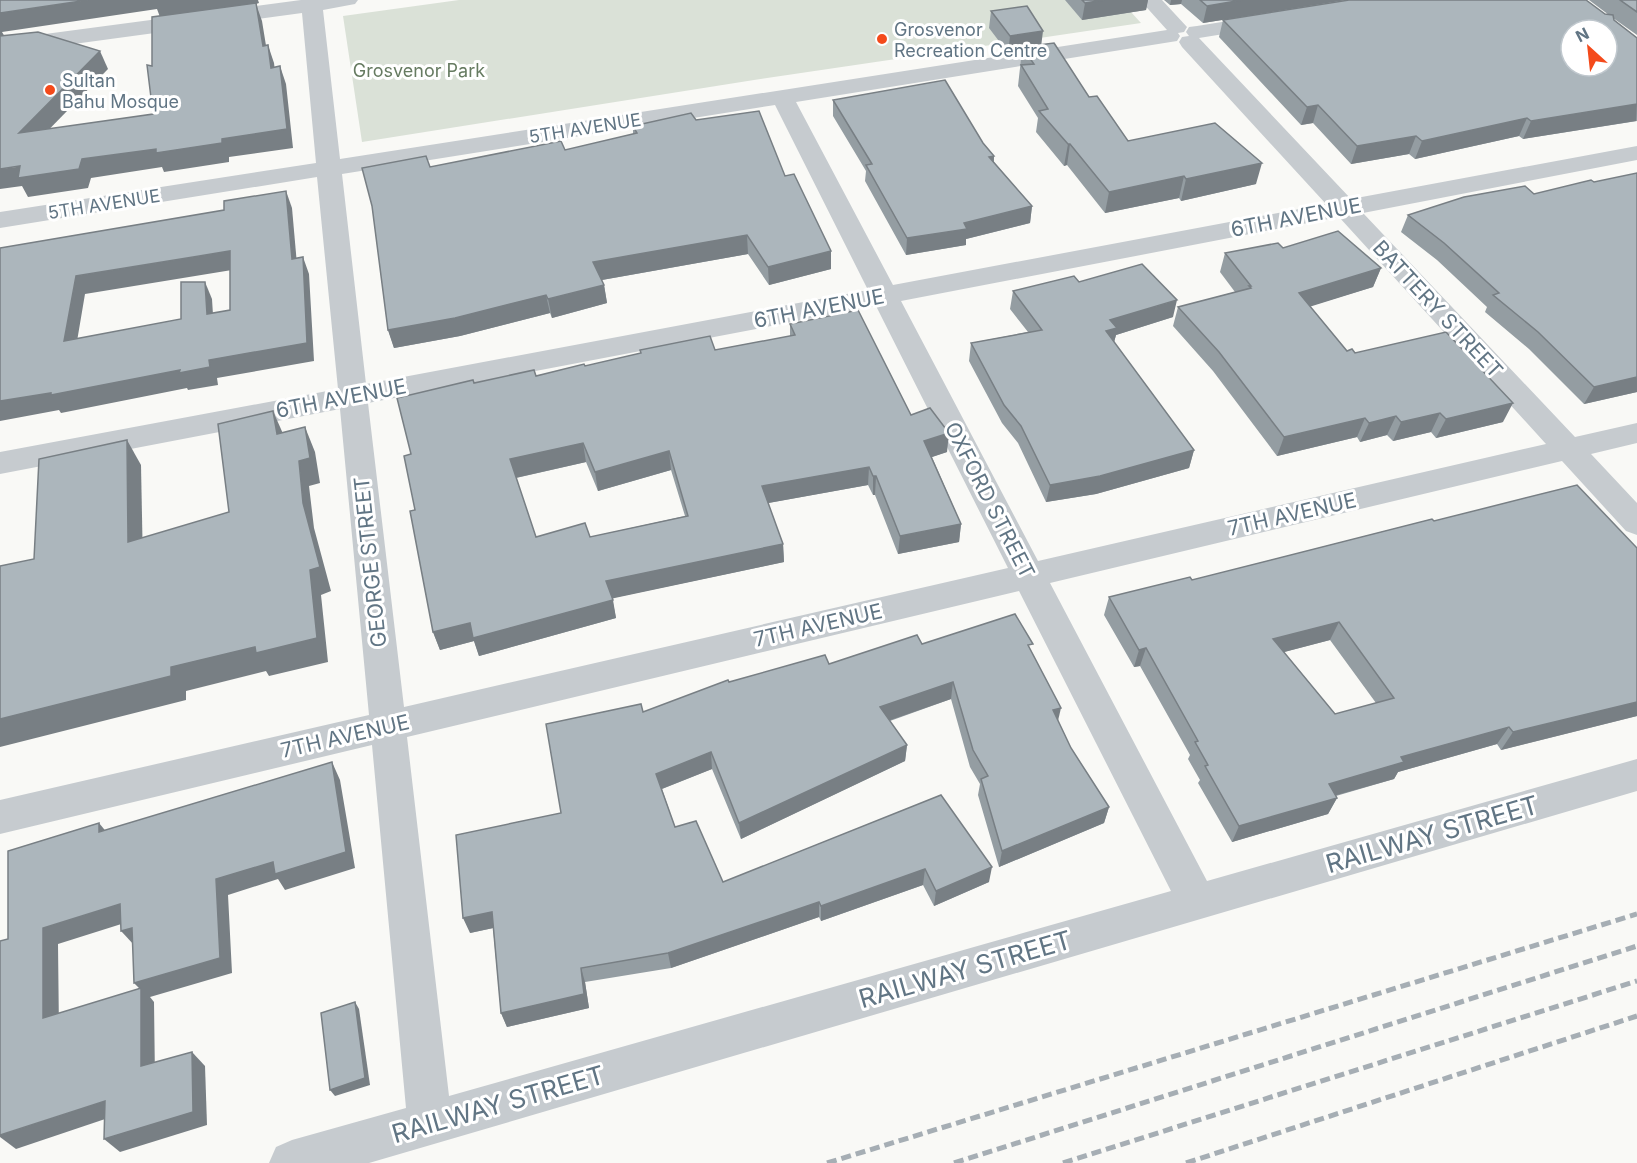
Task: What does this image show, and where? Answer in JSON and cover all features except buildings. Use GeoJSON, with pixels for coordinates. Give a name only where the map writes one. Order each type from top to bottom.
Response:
{"type":"FeatureCollection","features":[{"type":"Feature","properties":{"kind":"street"},"geometry":{"type":"LineString","coordinates":[[0,46],[312,2],[348,0]]}},
{"type":"Feature","properties":{"kind":"street","name":"BATTERY STREET"},"geometry":{"type":"LineString","coordinates":[[1150,0],[1637,523]]}},
{"type":"Feature","properties":{"kind":"street","name":"GEORGE STREET"},"geometry":{"type":"LineString","coordinates":[[312,2],[430,1124]]}},
{"type":"Feature","properties":{"kind":"street","name":"5TH AVENUE"},"geometry":{"type":"LineString","coordinates":[[0,220],[1287,18]]}},
{"type":"Feature","properties":{"kind":"street","name":"OXFORD STREET"},"geometry":{"type":"LineString","coordinates":[[782,97],[1197,902]]}},
{"type":"Feature","properties":{"kind":"street","name":"6TH AVENUE"},"geometry":{"type":"LineString","coordinates":[[0,463],[1637,153]]}},
{"type":"Feature","properties":{"kind":"street","name":"7TH AVENUE"},"geometry":{"type":"LineString","coordinates":[[0,817],[1637,433]]}},
{"type":"Feature","properties":{"kind":"street","name":"RAILWAY STREET"},"geometry":{"type":"LineString","coordinates":[[292,1163],[1637,775]]}},
{"type":"Feature","properties":{"kind":"green space","name":"Grosvenor Park"},"geometry":{"type":"Polygon","coordinates":[[[459,0],[1120,0],[1141,23],[754,80],[362,142],[343,16],[459,0]]]}},
{"type":"Feature","properties":{"kind":"railway"},"geometry":{"type":"LineString","coordinates":[[827,1163],[1637,914]]}},
{"type":"Feature","properties":{"kind":"railway"},"geometry":{"type":"LineString","coordinates":[[954,1163],[1637,946]]}},
{"type":"Feature","properties":{"kind":"railway"},"geometry":{"type":"LineString","coordinates":[[1063,1163],[1637,981]]}},
{"type":"Feature","properties":{"kind":"railway"},"geometry":{"type":"LineString","coordinates":[[1186,1163],[1637,1016]]}},
{"type":"Feature","properties":{"kind":"place","name":"Grosvenor Recreation Centre"},"geometry":{"type":"Point","coordinates":[882,39]}},
{"type":"Feature","properties":{"kind":"place","name":"Sultan Bahu Mosque"},"geometry":{"type":"Point","coordinates":[50,90]}}]}
